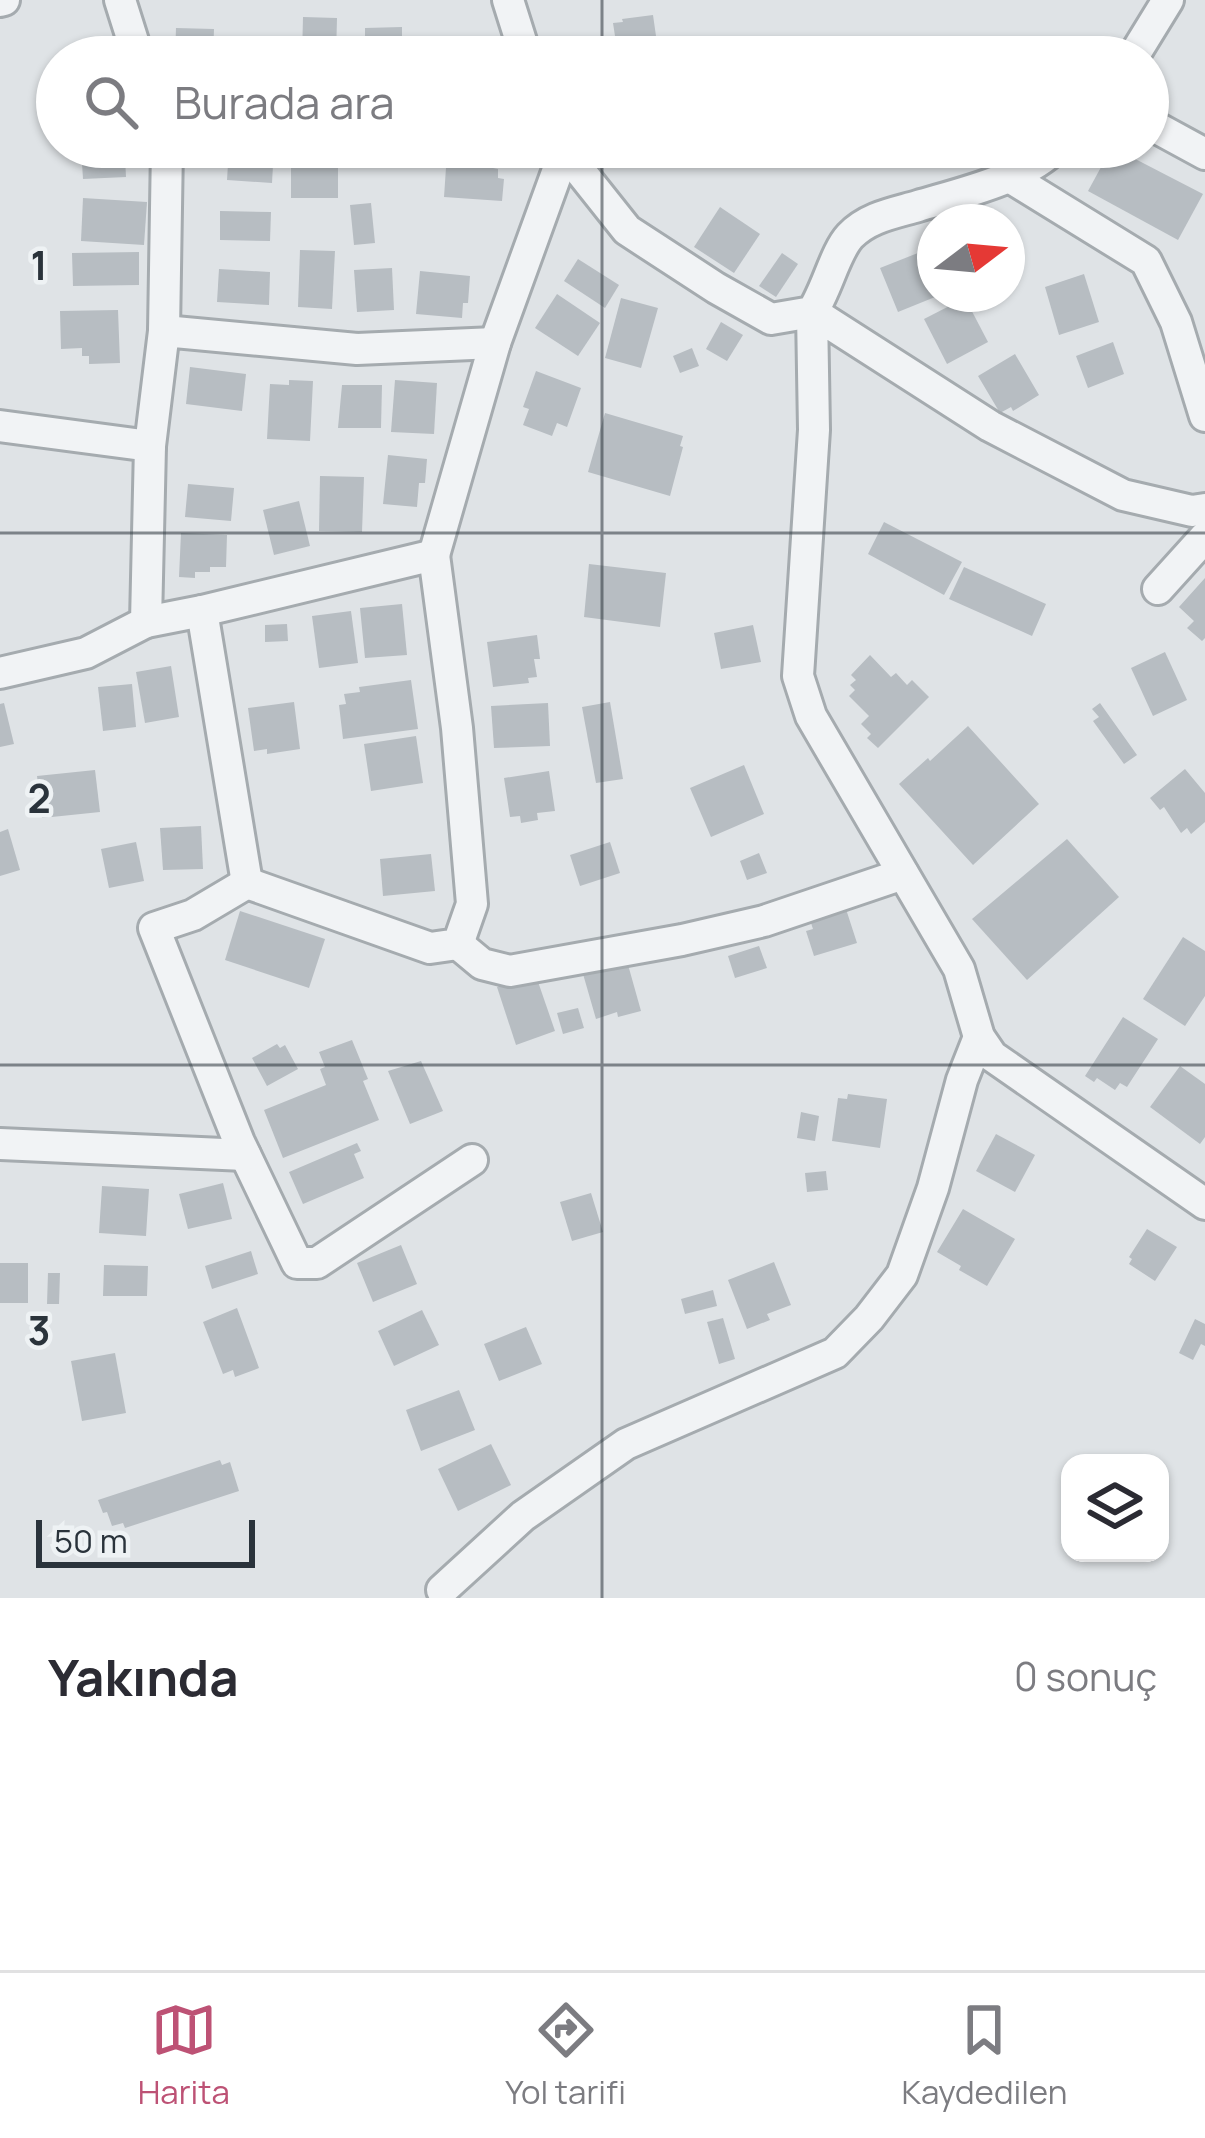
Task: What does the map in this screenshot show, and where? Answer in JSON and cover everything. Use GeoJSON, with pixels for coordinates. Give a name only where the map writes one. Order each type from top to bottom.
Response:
{"type":"FeatureCollection","features":[{"type":"Feature","properties":{"kind":"street"},"geometry":{"type":"LineString","coordinates":[[120,0],[131,36]]}},
{"type":"Feature","properties":{"kind":"street"},"geometry":{"type":"LineString","coordinates":[[508,0],[519,36]]}},
{"type":"Feature","properties":{"kind":"street"},"geometry":{"type":"LineString","coordinates":[[1145,36],[1168,0]]}},
{"type":"Feature","properties":{"kind":"street"},"geometry":{"type":"LineString","coordinates":[[1169,134],[1205,154]]}},
{"type":"Feature","properties":{"kind":"street"},"geometry":{"type":"LineString","coordinates":[[146,622],[150,446],[164,332],[167,168]]}},
{"type":"Feature","properties":{"kind":"street"},"geometry":{"type":"LineString","coordinates":[[458,944],[472,904],[457,728],[434,555],[495,343],[557,168]]}},
{"type":"Feature","properties":{"kind":"street"},"geometry":{"type":"LineString","coordinates":[[577,168],[627,230],[771,319],[812,312],[990,426],[1123,495],[1192,511],[1205,509]]}},
{"type":"Feature","properties":{"kind":"street"},"geometry":{"type":"LineString","coordinates":[[1029,168],[869,220],[847,239],[812,312],[814,430],[798,676],[811,716],[959,969],[980,1037],[992,1056],[1205,1204]]}},
{"type":"Feature","properties":{"kind":"street"},"geometry":{"type":"LineString","coordinates":[[1008,176],[1146,261],[1176,322],[1205,416]]}},
{"type":"Feature","properties":{"kind":"street"},"geometry":{"type":"LineString","coordinates":[[164,332],[357,349],[495,343]]}},
{"type":"Feature","properties":{"kind":"street"},"geometry":{"type":"LineString","coordinates":[[0,426],[150,446]]}},
{"type":"Feature","properties":{"kind":"street"},"geometry":{"type":"LineString","coordinates":[[1158,590],[1205,537]]}},
{"type":"Feature","properties":{"kind":"street"},"geometry":{"type":"LineString","coordinates":[[0,673],[86,653],[146,622],[434,555]]}},
{"type":"Feature","properties":{"kind":"street"},"geometry":{"type":"LineString","coordinates":[[202,611],[247,883]]}},
{"type":"Feature","properties":{"kind":"street"},"geometry":{"type":"LineString","coordinates":[[247,883],[430,948],[458,944],[482,964],[510,970],[764,921],[903,874]]}},
{"type":"Feature","properties":{"kind":"street"},"geometry":{"type":"LineString","coordinates":[[247,883],[193,915],[154,928],[245,1155],[297,1263],[316,1263],[472,1160]]}},
{"type":"Feature","properties":{"kind":"street"},"geometry":{"type":"LineString","coordinates":[[442,1590],[523,1516],[626,1444],[835,1353],[902,1275],[933,1188],[962,1080],[980,1037]]}},
{"type":"Feature","properties":{"kind":"street"},"geometry":{"type":"LineString","coordinates":[[0,1144],[245,1155]]}},
{"type":"Feature","properties":{"kind":"building"},"geometry":{"type":"Polygon","coordinates":[[[653,15],[656,36],[615,36],[613,23],[653,15]]]}},
{"type":"Feature","properties":{"kind":"building"},"geometry":{"type":"Polygon","coordinates":[[[303,17],[337,18],[337,36],[303,36],[303,17]]]}},
{"type":"Feature","properties":{"kind":"building"},"geometry":{"type":"Polygon","coordinates":[[[402,27],[402,36],[365,36],[365,28],[402,27]]]}},
{"type":"Feature","properties":{"kind":"building"},"geometry":{"type":"Polygon","coordinates":[[[176,28],[214,29],[214,36],[176,36],[176,28]]]}},
{"type":"Feature","properties":{"kind":"building"},"geometry":{"type":"Polygon","coordinates":[[[82,168],[126,168],[126,177],[83,179],[82,168]]]}},
{"type":"Feature","properties":{"kind":"building"},"geometry":{"type":"Polygon","coordinates":[[[228,168],[273,168],[272,183],[227,180],[228,168]]]}},
{"type":"Feature","properties":{"kind":"building"},"geometry":{"type":"Polygon","coordinates":[[[291,168],[338,168],[338,198],[291,198],[291,168]]]}},
{"type":"Feature","properties":{"kind":"building"},"geometry":{"type":"Polygon","coordinates":[[[446,168],[493,168],[504,179],[502,201],[444,197],[446,168]]]}},
{"type":"Feature","properties":{"kind":"building"},"geometry":{"type":"Polygon","coordinates":[[[1101,168],[1153,168],[1203,194],[1178,240],[1088,191],[1101,168]]]}},
{"type":"Feature","properties":{"kind":"building"},"geometry":{"type":"Polygon","coordinates":[[[83,198],[147,202],[144,245],[81,241],[83,198]]]}},
{"type":"Feature","properties":{"kind":"building"},"geometry":{"type":"Polygon","coordinates":[[[371,203],[375,243],[354,245],[350,205],[371,203]]]}},
{"type":"Feature","properties":{"kind":"building"},"geometry":{"type":"Polygon","coordinates":[[[720,207],[760,234],[734,273],[694,247],[720,207]]]}},
{"type":"Feature","properties":{"kind":"building"},"geometry":{"type":"Polygon","coordinates":[[[220,211],[271,212],[270,241],[220,240],[220,211]]]}},
{"type":"Feature","properties":{"kind":"building"},"geometry":{"type":"Polygon","coordinates":[[[300,250],[335,251],[332,309],[298,307],[300,250]]]}},
{"type":"Feature","properties":{"kind":"building"},"geometry":{"type":"Polygon","coordinates":[[[139,252],[139,285],[73,286],[72,253],[139,252]]]}},
{"type":"Feature","properties":{"kind":"building"},"geometry":{"type":"Polygon","coordinates":[[[782,253],[798,264],[776,297],[759,286],[782,253]]]}},
{"type":"Feature","properties":{"kind":"building"},"geometry":{"type":"Polygon","coordinates":[[[917,253],[917,304],[898,312],[880,268],[917,253]]]}},
{"type":"Feature","properties":{"kind":"building"},"geometry":{"type":"Polygon","coordinates":[[[578,259],[619,285],[605,308],[564,281],[578,259]]]}},
{"type":"Feature","properties":{"kind":"building"},"geometry":{"type":"Polygon","coordinates":[[[392,268],[394,310],[357,312],[354,270],[392,268]]]}},
{"type":"Feature","properties":{"kind":"building"},"geometry":{"type":"Polygon","coordinates":[[[219,269],[270,272],[269,305],[217,302],[219,269]]]}},
{"type":"Feature","properties":{"kind":"building"},"geometry":{"type":"Polygon","coordinates":[[[420,271],[470,276],[462,318],[416,314],[420,271]]]}},
{"type":"Feature","properties":{"kind":"building"},"geometry":{"type":"Polygon","coordinates":[[[1084,274],[1099,322],[1059,335],[1045,287],[1084,274]]]}},
{"type":"Feature","properties":{"kind":"building"},"geometry":{"type":"Polygon","coordinates":[[[557,294],[600,323],[578,356],[535,328],[557,294]]]}},
{"type":"Feature","properties":{"kind":"building"},"geometry":{"type":"Polygon","coordinates":[[[621,298],[658,308],[641,368],[605,358],[621,298]]]}},
{"type":"Feature","properties":{"kind":"building"},"geometry":{"type":"Polygon","coordinates":[[[118,310],[120,363],[89,364],[82,348],[61,349],[60,311],[118,310]]]}},
{"type":"Feature","properties":{"kind":"building"},"geometry":{"type":"Polygon","coordinates":[[[938,312],[972,312],[988,342],[947,364],[924,319],[938,312]]]}},
{"type":"Feature","properties":{"kind":"building"},"geometry":{"type":"Polygon","coordinates":[[[721,322],[743,335],[727,361],[706,349],[721,322]]]}},
{"type":"Feature","properties":{"kind":"building"},"geometry":{"type":"Polygon","coordinates":[[[1113,342],[1124,374],[1088,388],[1076,356],[1113,342]]]}},
{"type":"Feature","properties":{"kind":"building"},"geometry":{"type":"Polygon","coordinates":[[[692,348],[699,366],[680,373],[673,356],[692,348]]]}},
{"type":"Feature","properties":{"kind":"building"},"geometry":{"type":"Polygon","coordinates":[[[1015,354],[1039,395],[1013,411],[1011,407],[1000,413],[978,376],[1015,354]]]}},
{"type":"Feature","properties":{"kind":"building"},"geometry":{"type":"Polygon","coordinates":[[[190,367],[246,374],[242,411],[186,404],[190,367]]]}},
{"type":"Feature","properties":{"kind":"building"},"geometry":{"type":"Polygon","coordinates":[[[536,371],[581,388],[567,427],[557,423],[552,436],[523,425],[529,409],[523,407],[536,371]]]}},
{"type":"Feature","properties":{"kind":"building"},"geometry":{"type":"Polygon","coordinates":[[[289,380],[313,381],[310,441],[267,439],[270,384],[289,385],[289,380]]]}},
{"type":"Feature","properties":{"kind":"building"},"geometry":{"type":"Polygon","coordinates":[[[395,380],[437,383],[434,434],[391,432],[395,380]]]}},
{"type":"Feature","properties":{"kind":"building"},"geometry":{"type":"Polygon","coordinates":[[[342,385],[382,385],[381,428],[338,428],[342,385]]]}},
{"type":"Feature","properties":{"kind":"building"},"geometry":{"type":"Polygon","coordinates":[[[605,413],[683,436],[670,496],[588,472],[605,413]]]}},
{"type":"Feature","properties":{"kind":"building"},"geometry":{"type":"Polygon","coordinates":[[[388,455],[427,459],[417,507],[383,504],[388,455]]]}},
{"type":"Feature","properties":{"kind":"building"},"geometry":{"type":"Polygon","coordinates":[[[320,476],[364,477],[362,532],[319,531],[320,476]]]}},
{"type":"Feature","properties":{"kind":"building"},"geometry":{"type":"Polygon","coordinates":[[[188,484],[234,488],[231,521],[185,517],[188,484]]]}},
{"type":"Feature","properties":{"kind":"building"},"geometry":{"type":"Polygon","coordinates":[[[299,501],[310,546],[274,555],[263,510],[299,501]]]}},
{"type":"Feature","properties":{"kind":"building"},"geometry":{"type":"Polygon","coordinates":[[[884,522],[962,562],[944,595],[868,554],[884,522]]]}},
{"type":"Feature","properties":{"kind":"building"},"geometry":{"type":"Polygon","coordinates":[[[181,533],[227,535],[226,567],[195,572],[195,578],[179,577],[181,533]]]}},
{"type":"Feature","properties":{"kind":"building"},"geometry":{"type":"Polygon","coordinates":[[[589,564],[666,573],[660,627],[584,617],[589,564]]]}},
{"type":"Feature","properties":{"kind":"building"},"geometry":{"type":"Polygon","coordinates":[[[964,567],[1046,604],[1032,636],[949,599],[964,567]]]}},
{"type":"Feature","properties":{"kind":"building"},"geometry":{"type":"Polygon","coordinates":[[[1205,578],[1202,641],[1187,628],[1194,621],[1179,607],[1205,578]]]}},
{"type":"Feature","properties":{"kind":"building"},"geometry":{"type":"Polygon","coordinates":[[[402,604],[407,655],[365,658],[360,608],[402,604]]]}},
{"type":"Feature","properties":{"kind":"building"},"geometry":{"type":"Polygon","coordinates":[[[351,611],[358,663],[319,668],[312,616],[351,611]]]}},
{"type":"Feature","properties":{"kind":"building"},"geometry":{"type":"Polygon","coordinates":[[[287,624],[288,641],[265,642],[265,625],[287,624]]]}},
{"type":"Feature","properties":{"kind":"building"},"geometry":{"type":"Polygon","coordinates":[[[753,625],[761,662],[721,669],[714,633],[753,625]]]}},
{"type":"Feature","properties":{"kind":"building"},"geometry":{"type":"Polygon","coordinates":[[[537,635],[537,677],[528,678],[529,683],[493,687],[487,642],[537,635]]]}},
{"type":"Feature","properties":{"kind":"building"},"geometry":{"type":"Polygon","coordinates":[[[1165,652],[1187,700],[1153,716],[1131,668],[1165,652]]]}},
{"type":"Feature","properties":{"kind":"building"},"geometry":{"type":"Polygon","coordinates":[[[870,655],[891,677],[896,673],[907,685],[912,680],[929,697],[878,748],[861,724],[869,716],[849,696],[856,680],[851,675],[870,655]]]}},
{"type":"Feature","properties":{"kind":"building"},"geometry":{"type":"Polygon","coordinates":[[[171,666],[179,717],[145,723],[136,672],[171,666]]]}},
{"type":"Feature","properties":{"kind":"building"},"geometry":{"type":"Polygon","coordinates":[[[411,680],[418,729],[343,739],[339,705],[346,704],[344,694],[360,692],[359,687],[411,680]]]}},
{"type":"Feature","properties":{"kind":"building"},"geometry":{"type":"Polygon","coordinates":[[[132,684],[136,727],[103,731],[98,687],[132,684]]]}},
{"type":"Feature","properties":{"kind":"building"},"geometry":{"type":"Polygon","coordinates":[[[294,702],[300,749],[254,751],[248,708],[294,702]]]}},
{"type":"Feature","properties":{"kind":"building"},"geometry":{"type":"Polygon","coordinates":[[[610,702],[623,779],[596,783],[582,707],[610,702]]]}},
{"type":"Feature","properties":{"kind":"building"},"geometry":{"type":"Polygon","coordinates":[[[4,703],[14,744],[0,747],[0,704],[4,703]]]}},
{"type":"Feature","properties":{"kind":"building"},"geometry":{"type":"Polygon","coordinates":[[[548,703],[550,746],[494,748],[491,706],[548,703]]]}},
{"type":"Feature","properties":{"kind":"building"},"geometry":{"type":"Polygon","coordinates":[[[1100,703],[1137,755],[1124,764],[1093,721],[1099,717],[1092,709],[1100,703]]]}},
{"type":"Feature","properties":{"kind":"building"},"geometry":{"type":"Polygon","coordinates":[[[968,726],[1039,804],[973,865],[899,784],[968,726]]]}},
{"type":"Feature","properties":{"kind":"building"},"geometry":{"type":"Polygon","coordinates":[[[416,736],[423,783],[371,791],[364,744],[416,736]]]}},
{"type":"Feature","properties":{"kind":"building"},"geometry":{"type":"Polygon","coordinates":[[[744,765],[764,814],[711,837],[690,788],[744,765]]]}},
{"type":"Feature","properties":{"kind":"building"},"geometry":{"type":"Polygon","coordinates":[[[1185,769],[1205,793],[1205,822],[1191,834],[1187,828],[1181,833],[1164,807],[1160,810],[1150,798],[1185,769]]]}},
{"type":"Feature","properties":{"kind":"building"},"geometry":{"type":"Polygon","coordinates":[[[95,770],[100,812],[42,818],[37,776],[95,770]]]}},
{"type":"Feature","properties":{"kind":"building"},"geometry":{"type":"Polygon","coordinates":[[[549,771],[555,811],[537,813],[538,820],[521,823],[520,816],[510,817],[504,778],[549,771]]]}},
{"type":"Feature","properties":{"kind":"building"},"geometry":{"type":"Polygon","coordinates":[[[201,826],[203,869],[163,870],[160,828],[201,826]]]}},
{"type":"Feature","properties":{"kind":"building"},"geometry":{"type":"Polygon","coordinates":[[[8,829],[20,870],[0,876],[0,832],[8,829]]]}},
{"type":"Feature","properties":{"kind":"building"},"geometry":{"type":"Polygon","coordinates":[[[1067,839],[1119,897],[1027,980],[972,919],[1067,839]]]}},
{"type":"Feature","properties":{"kind":"building"},"geometry":{"type":"Polygon","coordinates":[[[136,842],[144,881],[109,888],[101,849],[136,842]]]}},
{"type":"Feature","properties":{"kind":"building"},"geometry":{"type":"Polygon","coordinates":[[[610,842],[620,873],[580,886],[570,855],[610,842]]]}},
{"type":"Feature","properties":{"kind":"building"},"geometry":{"type":"Polygon","coordinates":[[[759,853],[767,873],[747,880],[740,861],[759,853]]]}},
{"type":"Feature","properties":{"kind":"building"},"geometry":{"type":"Polygon","coordinates":[[[431,854],[435,891],[383,896],[380,859],[431,854]]]}},
{"type":"Feature","properties":{"kind":"building"},"geometry":{"type":"Polygon","coordinates":[[[845,906],[857,943],[814,956],[806,931],[813,929],[809,917],[845,906]]]}},
{"type":"Feature","properties":{"kind":"building"},"geometry":{"type":"Polygon","coordinates":[[[240,911],[325,939],[309,988],[225,960],[240,911]]]}},
{"type":"Feature","properties":{"kind":"building"},"geometry":{"type":"Polygon","coordinates":[[[1183,937],[1205,951],[1205,996],[1185,1026],[1143,999],[1183,937]]]}},
{"type":"Feature","properties":{"kind":"building"},"geometry":{"type":"Polygon","coordinates":[[[759,946],[767,968],[735,978],[728,956],[759,946]]]}},
{"type":"Feature","properties":{"kind":"building"},"geometry":{"type":"Polygon","coordinates":[[[625,954],[641,1011],[596,1019],[581,967],[625,954]]]}},
{"type":"Feature","properties":{"kind":"building"},"geometry":{"type":"Polygon","coordinates":[[[535,973],[555,1031],[516,1045],[497,987],[535,973]]]}},
{"type":"Feature","properties":{"kind":"building"},"geometry":{"type":"Polygon","coordinates":[[[578,1008],[584,1028],[563,1034],[557,1013],[578,1008]]]}},
{"type":"Feature","properties":{"kind":"building"},"geometry":{"type":"Polygon","coordinates":[[[1123,1017],[1158,1039],[1127,1087],[1120,1083],[1115,1090],[1085,1076],[1123,1017]]]}},
{"type":"Feature","properties":{"kind":"building"},"geometry":{"type":"Polygon","coordinates":[[[352,1040],[379,1120],[283,1158],[264,1110],[326,1085],[319,1052],[352,1040]]]}},
{"type":"Feature","properties":{"kind":"building"},"geometry":{"type":"Polygon","coordinates":[[[277,1044],[285,1045],[298,1069],[267,1086],[252,1058],[277,1044]]]}},
{"type":"Feature","properties":{"kind":"building"},"geometry":{"type":"Polygon","coordinates":[[[421,1061],[443,1111],[410,1124],[388,1071],[421,1061]]]}},
{"type":"Feature","properties":{"kind":"building"},"geometry":{"type":"Polygon","coordinates":[[[1180,1066],[1205,1084],[1205,1137],[1200,1144],[1150,1107],[1180,1066]]]}},
{"type":"Feature","properties":{"kind":"building"},"geometry":{"type":"Polygon","coordinates":[[[848,1094],[887,1099],[880,1148],[832,1141],[838,1098],[847,1099],[848,1094]]]}},
{"type":"Feature","properties":{"kind":"building"},"geometry":{"type":"Polygon","coordinates":[[[801,1112],[819,1116],[815,1141],[797,1138],[801,1112]]]}},
{"type":"Feature","properties":{"kind":"building"},"geometry":{"type":"Polygon","coordinates":[[[996,1134],[1035,1155],[1015,1192],[976,1171],[996,1134]]]}},
{"type":"Feature","properties":{"kind":"building"},"geometry":{"type":"Polygon","coordinates":[[[357,1143],[361,1151],[354,1154],[364,1178],[303,1204],[289,1172],[357,1143]]]}},
{"type":"Feature","properties":{"kind":"building"},"geometry":{"type":"Polygon","coordinates":[[[826,1171],[828,1190],[807,1192],[805,1173],[826,1171]]]}},
{"type":"Feature","properties":{"kind":"building"},"geometry":{"type":"Polygon","coordinates":[[[223,1183],[232,1219],[188,1229],[179,1194],[223,1183]]]}},
{"type":"Feature","properties":{"kind":"building"},"geometry":{"type":"Polygon","coordinates":[[[102,1186],[149,1189],[146,1236],[99,1233],[102,1186]]]}},
{"type":"Feature","properties":{"kind":"building"},"geometry":{"type":"Polygon","coordinates":[[[591,1193],[603,1232],[572,1241],[560,1202],[591,1193]]]}},
{"type":"Feature","properties":{"kind":"building"},"geometry":{"type":"Polygon","coordinates":[[[963,1209],[1015,1239],[987,1286],[937,1252],[963,1209]]]}},
{"type":"Feature","properties":{"kind":"building"},"geometry":{"type":"Polygon","coordinates":[[[1147,1229],[1177,1247],[1155,1281],[1129,1264],[1147,1229]]]}},
{"type":"Feature","properties":{"kind":"building"},"geometry":{"type":"Polygon","coordinates":[[[401,1245],[417,1284],[373,1302],[357,1263],[401,1245]]]}},
{"type":"Feature","properties":{"kind":"building"},"geometry":{"type":"Polygon","coordinates":[[[251,1251],[258,1274],[212,1289],[205,1266],[251,1251]]]}},
{"type":"Feature","properties":{"kind":"building"},"geometry":{"type":"Polygon","coordinates":[[[774,1262],[791,1305],[747,1329],[728,1280],[774,1262]]]}},
{"type":"Feature","properties":{"kind":"building"},"geometry":{"type":"Polygon","coordinates":[[[0,1263],[28,1263],[28,1303],[0,1303],[0,1263]]]}},
{"type":"Feature","properties":{"kind":"building"},"geometry":{"type":"Polygon","coordinates":[[[104,1265],[148,1266],[147,1296],[103,1296],[104,1265]]]}},
{"type":"Feature","properties":{"kind":"building"},"geometry":{"type":"Polygon","coordinates":[[[48,1273],[60,1273],[59,1304],[47,1304],[48,1273]]]}},
{"type":"Feature","properties":{"kind":"building"},"geometry":{"type":"Polygon","coordinates":[[[713,1290],[717,1306],[685,1314],[681,1299],[713,1290]]]}},
{"type":"Feature","properties":{"kind":"building"},"geometry":{"type":"Polygon","coordinates":[[[237,1308],[259,1368],[235,1377],[233,1370],[223,1374],[203,1322],[237,1308]]]}},
{"type":"Feature","properties":{"kind":"building"},"geometry":{"type":"Polygon","coordinates":[[[422,1310],[439,1345],[394,1366],[378,1331],[422,1310]]]}},
{"type":"Feature","properties":{"kind":"building"},"geometry":{"type":"Polygon","coordinates":[[[723,1318],[735,1359],[719,1364],[707,1322],[723,1318]]]}},
{"type":"Feature","properties":{"kind":"building"},"geometry":{"type":"Polygon","coordinates":[[[1195,1319],[1205,1324],[1205,1346],[1201,1344],[1193,1360],[1179,1353],[1195,1319]]]}},
{"type":"Feature","properties":{"kind":"building"},"geometry":{"type":"Polygon","coordinates":[[[526,1327],[542,1364],[499,1381],[484,1344],[526,1327]]]}},
{"type":"Feature","properties":{"kind":"building"},"geometry":{"type":"Polygon","coordinates":[[[115,1353],[126,1413],[82,1421],[71,1361],[115,1353]]]}},
{"type":"Feature","properties":{"kind":"building"},"geometry":{"type":"Polygon","coordinates":[[[459,1390],[475,1430],[421,1451],[406,1410],[459,1390]]]}},
{"type":"Feature","properties":{"kind":"building"},"geometry":{"type":"Polygon","coordinates":[[[491,1444],[511,1485],[458,1511],[438,1469],[491,1444]]]}},
{"type":"Feature","properties":{"kind":"building"},"geometry":{"type":"Polygon","coordinates":[[[220,1460],[222,1465],[230,1462],[239,1491],[125,1528],[123,1523],[112,1526],[107,1512],[103,1513],[98,1500],[220,1460]]]}}]}
